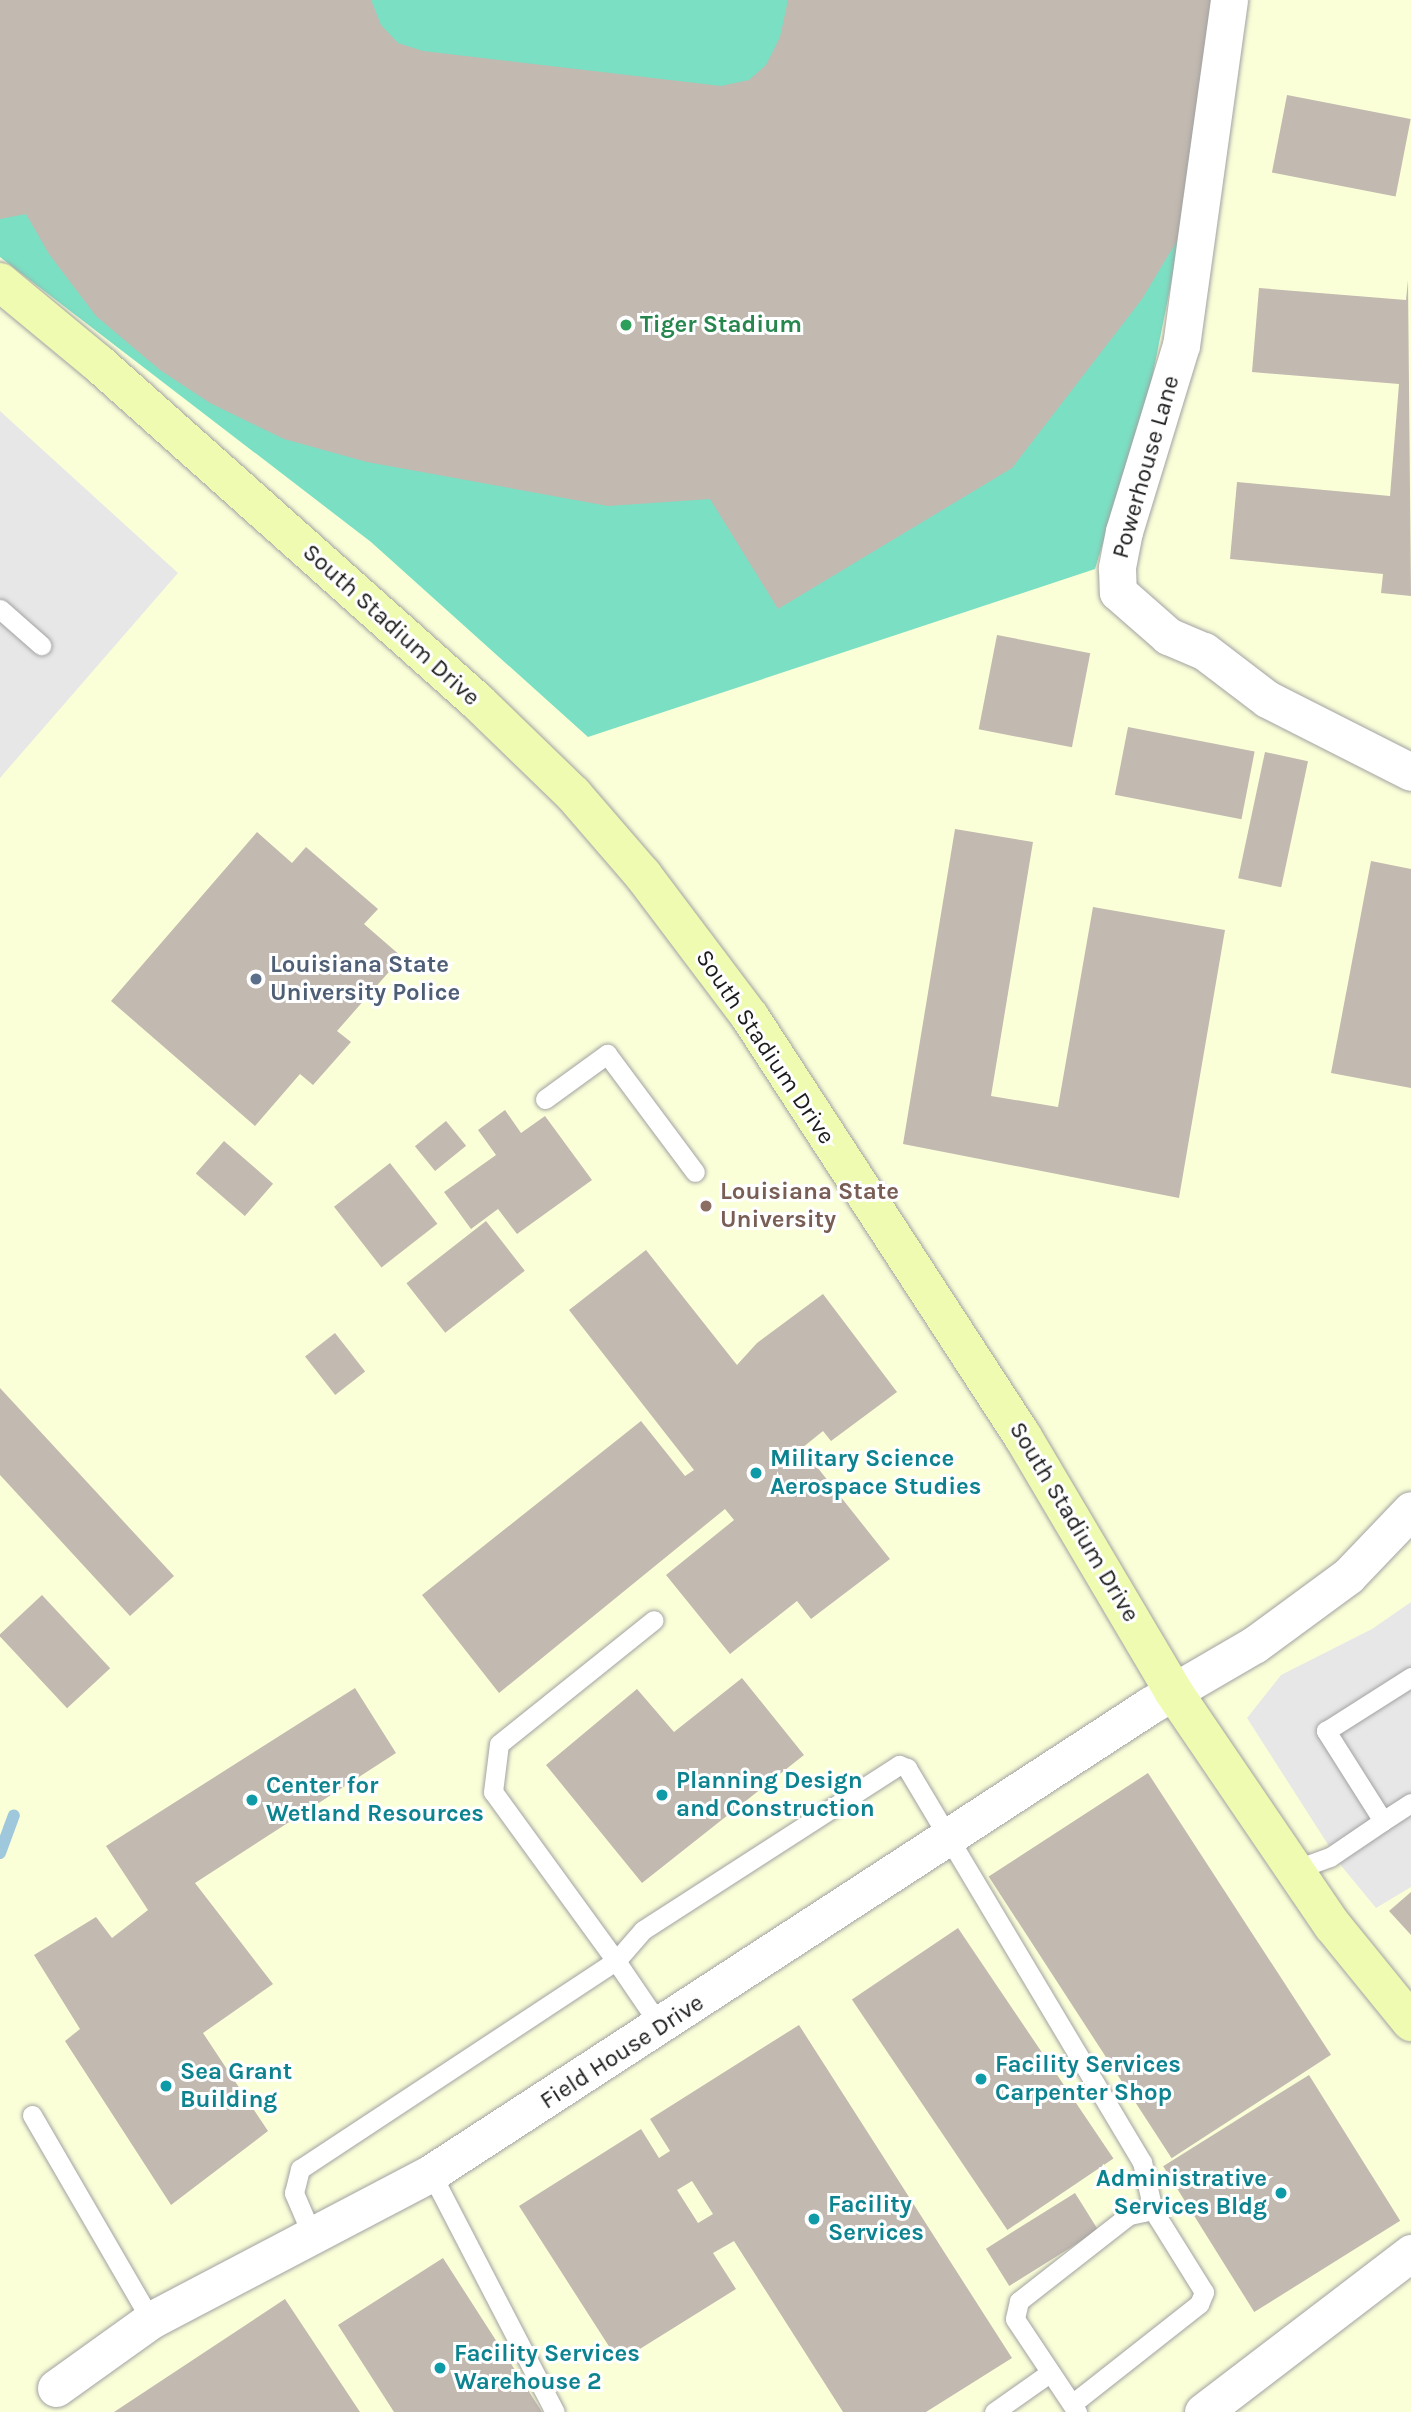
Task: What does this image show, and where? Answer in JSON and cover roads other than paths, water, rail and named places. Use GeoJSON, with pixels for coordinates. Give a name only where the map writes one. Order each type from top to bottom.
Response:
{"type":"FeatureCollection","features":[{"type":"Feature","properties":{"kind":"street","name":"Powerhouse Lane"},"geometry":{"type":"LineString","coordinates":[[1229,0],[1181,345],[1124,531],[1117,568],[1118,592],[1168,636],[1204,651],[1267,699],[1411,772]]}},
{"type":"Feature","properties":{"kind":"street","name":"South Stadium Drive"},"geometry":{"type":"LineString","coordinates":[[0,282],[98,363],[478,702],[573,794],[643,875],[750,1017],[1023,1437],[1173,1691],[1333,1926],[1411,2022]]}},
{"type":"Feature","properties":{"kind":"street","name":"Field House Drive"},"geometry":{"type":"LineString","coordinates":[[57,2388],[151,2320],[431,2173],[951,1839],[1173,1691],[1254,1645],[1348,1576],[1411,1510]]}},
{"type":"Feature","properties":{"kind":"street"},"geometry":{"type":"LineString","coordinates":[[1203,2412],[1411,2253]]}},
{"type":"Feature","properties":{"kind":"lane"},"geometry":{"type":"LineString","coordinates":[[0,609],[40,645]]}},
{"type":"Feature","properties":{"kind":"lane"},"geometry":{"type":"LineString","coordinates":[[545,1099],[607,1054],[695,1172]]}},
{"type":"Feature","properties":{"kind":"lane"},"geometry":{"type":"LineString","coordinates":[[654,1620],[499,1744],[493,1792],[617,1961],[661,2027]]}},
{"type":"Feature","properties":{"kind":"lane"},"geometry":{"type":"LineString","coordinates":[[1383,1821],[1326,1731],[1411,1677]]}},
{"type":"Feature","properties":{"kind":"lane"},"geometry":{"type":"LineString","coordinates":[[312,2235],[295,2193],[300,2169],[617,1961],[643,1930],[899,1765],[907,1768],[951,1839],[1142,2162],[1153,2210],[1204,2292],[1199,2304],[1075,2408],[1048,2374],[1015,2319],[1019,2301],[1129,2215],[1153,2210]]}},
{"type":"Feature","properties":{"kind":"lane"},"geometry":{"type":"LineString","coordinates":[[1294,1870],[1330,1857],[1411,1803]]}},
{"type":"Feature","properties":{"kind":"lane"},"geometry":{"type":"LineString","coordinates":[[32,2115],[151,2320]]}},
{"type":"Feature","properties":{"kind":"lane"},"geometry":{"type":"LineString","coordinates":[[431,2173],[555,2412]]}},
{"type":"Feature","properties":{"kind":"lane"},"geometry":{"type":"LineString","coordinates":[[993,2412],[1048,2374]]}},
{"type":"Feature","properties":{"kind":"waterway"},"geometry":{"type":"LineString","coordinates":[[0,1853],[14,1815]]}},
{"type":"Feature","properties":{"kind":"place","name":"Tiger Stadium"},"geometry":{"type":"Point","coordinates":[626,325]}},
{"type":"Feature","properties":{"kind":"place","name":"Louisiana State University Police"},"geometry":{"type":"Point","coordinates":[256,979]}},
{"type":"Feature","properties":{"kind":"place","name":"Louisiana State University"},"geometry":{"type":"Point","coordinates":[706,1206]}},
{"type":"Feature","properties":{"kind":"place","name":"Military Science Aerospace Studies"},"geometry":{"type":"Point","coordinates":[756,1473]}},
{"type":"Feature","properties":{"kind":"place","name":"Planning Design and Construction"},"geometry":{"type":"Point","coordinates":[662,1795]}},
{"type":"Feature","properties":{"kind":"place","name":"Center for Wetland Resources"},"geometry":{"type":"Point","coordinates":[252,1800]}},
{"type":"Feature","properties":{"kind":"place","name":"Facility Services Carpenter Shop"},"geometry":{"type":"Point","coordinates":[981,2079]}},
{"type":"Feature","properties":{"kind":"place","name":"Sea Grant Building"},"geometry":{"type":"Point","coordinates":[166,2086]}},
{"type":"Feature","properties":{"kind":"place","name":"Administrative Services Bldg"},"geometry":{"type":"Point","coordinates":[1281,2193]}},
{"type":"Feature","properties":{"kind":"place","name":"Facility Services"},"geometry":{"type":"Point","coordinates":[814,2219]}},
{"type":"Feature","properties":{"kind":"place","name":"Facility Services Warehouse 2"},"geometry":{"type":"Point","coordinates":[440,2368]}}]}
